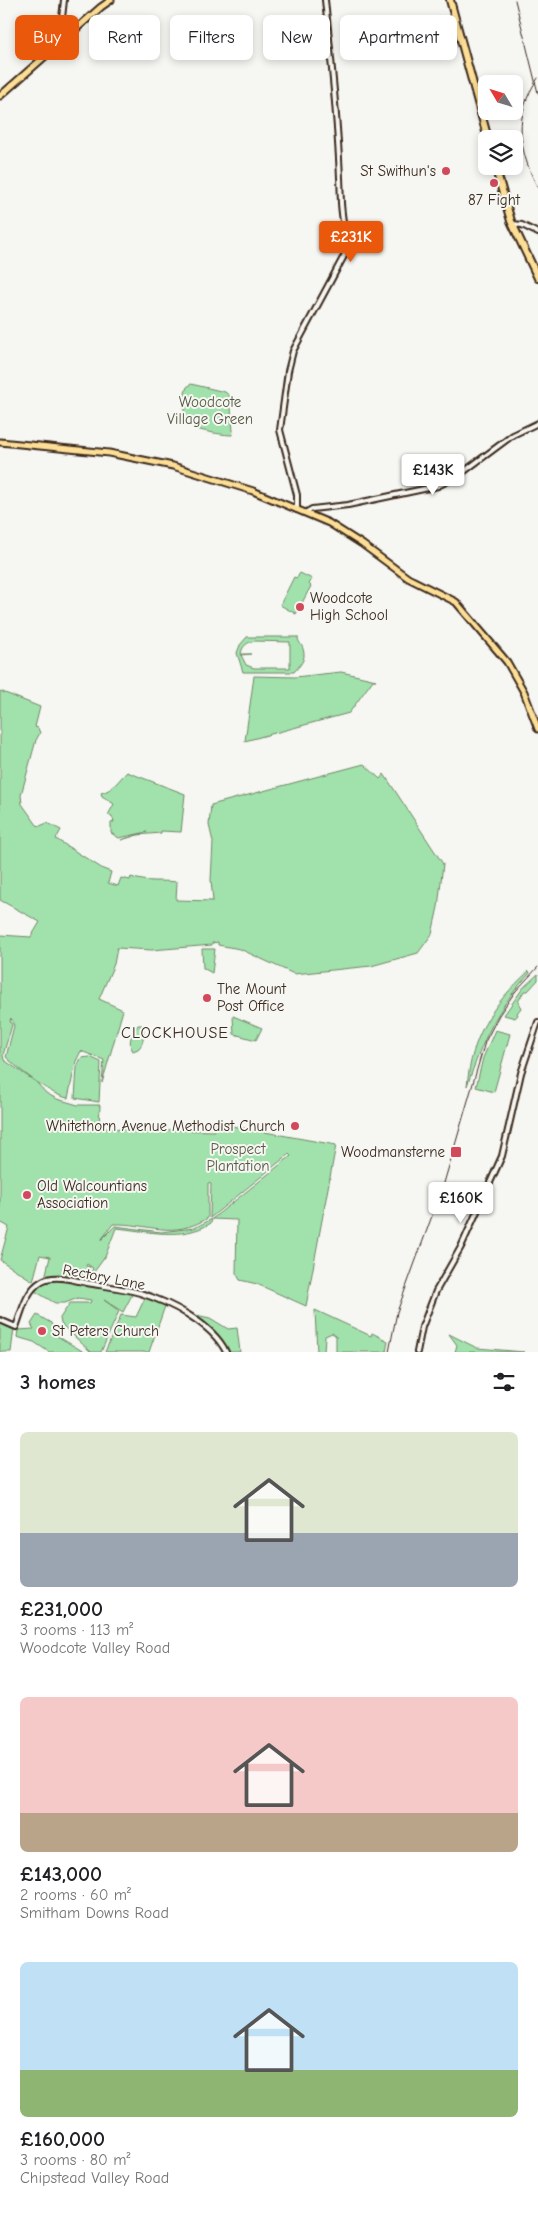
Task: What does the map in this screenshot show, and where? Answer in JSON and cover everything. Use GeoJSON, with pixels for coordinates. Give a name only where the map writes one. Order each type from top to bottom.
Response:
{"type":"FeatureCollection","features":[{"type":"Feature","properties":{"kind":"highway"},"geometry":{"type":"LineString","coordinates":[[451,0],[486,130]]}},
{"type":"Feature","properties":{"kind":"highway"},"geometry":{"type":"LineString","coordinates":[[498,175],[513,226],[538,278]]}},
{"type":"Feature","properties":{"kind":"highway"},"geometry":{"type":"LineString","coordinates":[[517,234],[524,228]]}},
{"type":"Feature","properties":{"kind":"main road"},"geometry":{"type":"LineString","coordinates":[[62,15],[64,0]]}},
{"type":"Feature","properties":{"kind":"main road"},"geometry":{"type":"LineString","coordinates":[[79,27],[111,0]]}},
{"type":"Feature","properties":{"kind":"main road"},"geometry":{"type":"LineString","coordinates":[[297,510],[297,496],[280,430],[288,371],[293,351],[344,256],[346,244],[341,213],[338,144],[325,0]]}},
{"type":"Feature","properties":{"kind":"main road"},"geometry":{"type":"LineString","coordinates":[[0,96],[41,60]]}},
{"type":"Feature","properties":{"kind":"main road"},"geometry":{"type":"LineString","coordinates":[[513,226],[538,233]]}},
{"type":"Feature","properties":{"kind":"main road"},"geometry":{"type":"LineString","coordinates":[[305,513],[312,509],[348,505],[438,486],[458,476],[513,435],[538,423]]}},
{"type":"Feature","properties":{"kind":"main road"},"geometry":{"type":"LineString","coordinates":[[0,442],[110,453],[173,466],[253,491],[330,523],[346,532],[408,578],[456,602],[507,662],[524,692],[538,729]]}},
{"type":"Feature","properties":{"kind":"main road"},"geometry":{"type":"LineString","coordinates":[[417,1352],[422,1327],[436,1291],[457,1255],[502,1156],[520,1078],[538,1022]]}},
{"type":"Feature","properties":{"kind":"main road","name":"Rectory Lane"},"geometry":{"type":"LineString","coordinates":[[0,1320],[16,1327],[27,1297],[35,1286],[46,1279],[67,1279],[139,1293],[183,1311],[214,1335],[226,1352]]}},
{"type":"Feature","properties":{"kind":"green space","name":"Woodcote Village Green"},"geometry":{"type":"Polygon","coordinates":[[[191,384],[225,392],[230,396],[232,435],[203,431],[189,425],[185,417],[184,401],[187,387],[191,384]]]}},
{"type":"Feature","properties":{"kind":"green space"},"geometry":{"type":"Polygon","coordinates":[[[300,573],[312,579],[309,584],[311,586],[296,614],[280,605],[294,577],[297,578],[300,573]]]}},
{"type":"Feature","properties":{"kind":"green space"},"geometry":{"type":"Polygon","coordinates":[[[247,637],[298,637],[304,656],[294,672],[243,672],[237,653],[240,645],[247,637]],[[255,641],[247,643],[241,654],[251,654],[241,655],[246,665],[254,668],[290,668],[290,642],[255,641]]]}},
{"type":"Feature","properties":{"kind":"green space"},"geometry":{"type":"Polygon","coordinates":[[[341,672],[376,680],[373,680],[349,713],[245,741],[254,676],[295,677],[341,672]]]}},
{"type":"Feature","properties":{"kind":"green space","name":"Prospect Plantation"},"geometry":{"type":"Polygon","coordinates":[[[0,691],[40,707],[35,727],[38,728],[40,733],[36,740],[21,795],[22,804],[37,825],[40,826],[47,823],[61,830],[56,839],[103,869],[111,872],[108,883],[118,886],[121,878],[130,880],[131,877],[148,881],[177,882],[176,900],[213,901],[211,880],[213,842],[209,825],[211,805],[364,764],[380,779],[384,774],[443,864],[438,907],[432,934],[418,953],[371,966],[294,974],[240,949],[218,945],[218,942],[212,943],[212,945],[152,950],[117,948],[114,964],[99,999],[123,1010],[102,1083],[104,1060],[81,1051],[76,1061],[68,1098],[53,1092],[36,1081],[6,1057],[14,1026],[11,1018],[12,1025],[3,1055],[4,1060],[36,1082],[46,1093],[57,1099],[78,1105],[100,1105],[99,1128],[214,1131],[215,1123],[336,1145],[306,1306],[257,1284],[240,1280],[236,1273],[237,1220],[212,1219],[211,1223],[200,1229],[177,1233],[152,1232],[116,1228],[105,1257],[88,1280],[93,1268],[87,1264],[86,1266],[90,1267],[83,1280],[146,1291],[145,1294],[134,1291],[123,1312],[104,1300],[119,1311],[101,1352],[91,1352],[61,1324],[60,1318],[70,1303],[90,1303],[91,1300],[78,1298],[65,1303],[55,1303],[33,1290],[45,1278],[50,1257],[40,1255],[33,1281],[0,1260],[9,1227],[0,1222],[0,935],[31,937],[40,922],[0,900],[0,691]],[[289,1154],[210,1218],[211,1184],[208,1183],[208,1218],[195,1225],[183,1228],[160,1229],[113,1224],[101,1240],[115,1226],[161,1232],[194,1228],[212,1219],[291,1156],[289,1154]]]}},
{"type":"Feature","properties":{"kind":"green space"},"geometry":{"type":"Polygon","coordinates":[[[127,772],[185,794],[181,832],[161,831],[161,833],[137,835],[147,832],[119,838],[111,833],[111,823],[114,822],[112,816],[108,815],[114,804],[102,796],[101,793],[113,787],[127,772]]]}},
{"type":"Feature","properties":{"kind":"green space"},"geometry":{"type":"Polygon","coordinates":[[[202,949],[215,949],[212,973],[203,968],[202,949]]]}},
{"type":"Feature","properties":{"kind":"green space"},"geometry":{"type":"Polygon","coordinates":[[[529,971],[530,973],[499,1012],[485,1040],[467,1086],[474,1051],[486,1022],[504,996],[529,971]]]}},
{"type":"Feature","properties":{"kind":"green space"},"geometry":{"type":"Polygon","coordinates":[[[538,974],[538,980],[528,991],[524,991],[518,1002],[521,1008],[517,1013],[518,1015],[515,1018],[504,1015],[523,988],[538,974]]]}},
{"type":"Feature","properties":{"kind":"green space"},"geometry":{"type":"Polygon","coordinates":[[[233,1016],[262,1028],[256,1040],[234,1034],[233,1016]]]}},
{"type":"Feature","properties":{"kind":"green space"},"geometry":{"type":"Polygon","coordinates":[[[138,1025],[142,1025],[142,1044],[133,1051],[130,1041],[138,1025]]]}},
{"type":"Feature","properties":{"kind":"green space"},"geometry":{"type":"Polygon","coordinates":[[[495,1030],[510,1034],[494,1092],[476,1087],[483,1058],[495,1030]]]}},
{"type":"Feature","properties":{"kind":"green space"},"geometry":{"type":"Polygon","coordinates":[[[90,1057],[101,1062],[99,1102],[75,1098],[77,1067],[81,1058],[90,1057]]]}},
{"type":"Feature","properties":{"kind":"green space"},"geometry":{"type":"Polygon","coordinates":[[[145,1298],[165,1306],[149,1352],[105,1352],[121,1315],[136,1317],[145,1298]]]}},
{"type":"Feature","properties":{"kind":"green space"},"geometry":{"type":"Polygon","coordinates":[[[315,1310],[371,1336],[372,1333],[388,1341],[386,1352],[336,1352],[336,1336],[332,1333],[325,1336],[324,1352],[317,1352],[315,1310]]]}},
{"type":"Feature","properties":{"kind":"green space"},"geometry":{"type":"Polygon","coordinates":[[[187,1313],[210,1318],[228,1329],[237,1328],[240,1352],[227,1352],[215,1335],[187,1313]]]}},
{"type":"Feature","properties":{"kind":"green space"},"geometry":{"type":"Polygon","coordinates":[[[37,1315],[51,1323],[57,1336],[84,1352],[49,1352],[34,1342],[17,1337],[18,1330],[34,1329],[31,1324],[37,1315]]]}},
{"type":"Feature","properties":{"kind":"green space"},"geometry":{"type":"Polygon","coordinates":[[[0,1321],[14,1328],[11,1352],[0,1352],[0,1321]]]}},
{"type":"Feature","properties":{"kind":"green space"},"geometry":{"type":"Polygon","coordinates":[[[449,1334],[477,1348],[524,1352],[455,1352],[457,1345],[449,1334]]]}},
{"type":"Feature","properties":{"kind":"railway"},"geometry":{"type":"LineString","coordinates":[[515,0],[538,93]]}},
{"type":"Feature","properties":{"kind":"railway"},"geometry":{"type":"LineString","coordinates":[[538,78],[525,105],[521,133],[526,160],[538,188]]}},
{"type":"Feature","properties":{"kind":"railway"},"geometry":{"type":"LineString","coordinates":[[389,1352],[397,1312],[444,1183],[485,1042],[499,1015],[515,992],[538,967]]}},
{"type":"Feature","properties":{"kind":"place","name":"St Swithun's"},"geometry":{"type":"Point","coordinates":[446,171]}},
{"type":"Feature","properties":{"kind":"place","name":"87 Fight"},"geometry":{"type":"Point","coordinates":[494,183]}},
{"type":"Feature","properties":{"kind":"place","name":"Woodcote High School"},"geometry":{"type":"Point","coordinates":[300,607]}},
{"type":"Feature","properties":{"kind":"place","name":"The Mount Post Office"},"geometry":{"type":"Point","coordinates":[207,998]}},
{"type":"Feature","properties":{"kind":"place","name":"Whitethorn Avenue Methodist Church"},"geometry":{"type":"Point","coordinates":[295,1126]}},
{"type":"Feature","properties":{"kind":"place","name":"Woodmansterne"},"geometry":{"type":"Point","coordinates":[456,1152]}},
{"type":"Feature","properties":{"kind":"place","name":"Old Walcountians Association"},"geometry":{"type":"Point","coordinates":[27,1195]}},
{"type":"Feature","properties":{"kind":"place","name":"St Peters Church"},"geometry":{"type":"Point","coordinates":[42,1331]}},
{"type":"Feature","properties":{"kind":"district","name":"CLOCKHOUSE"},"geometry":{"type":"Point","coordinates":[175,1032]}}]}
